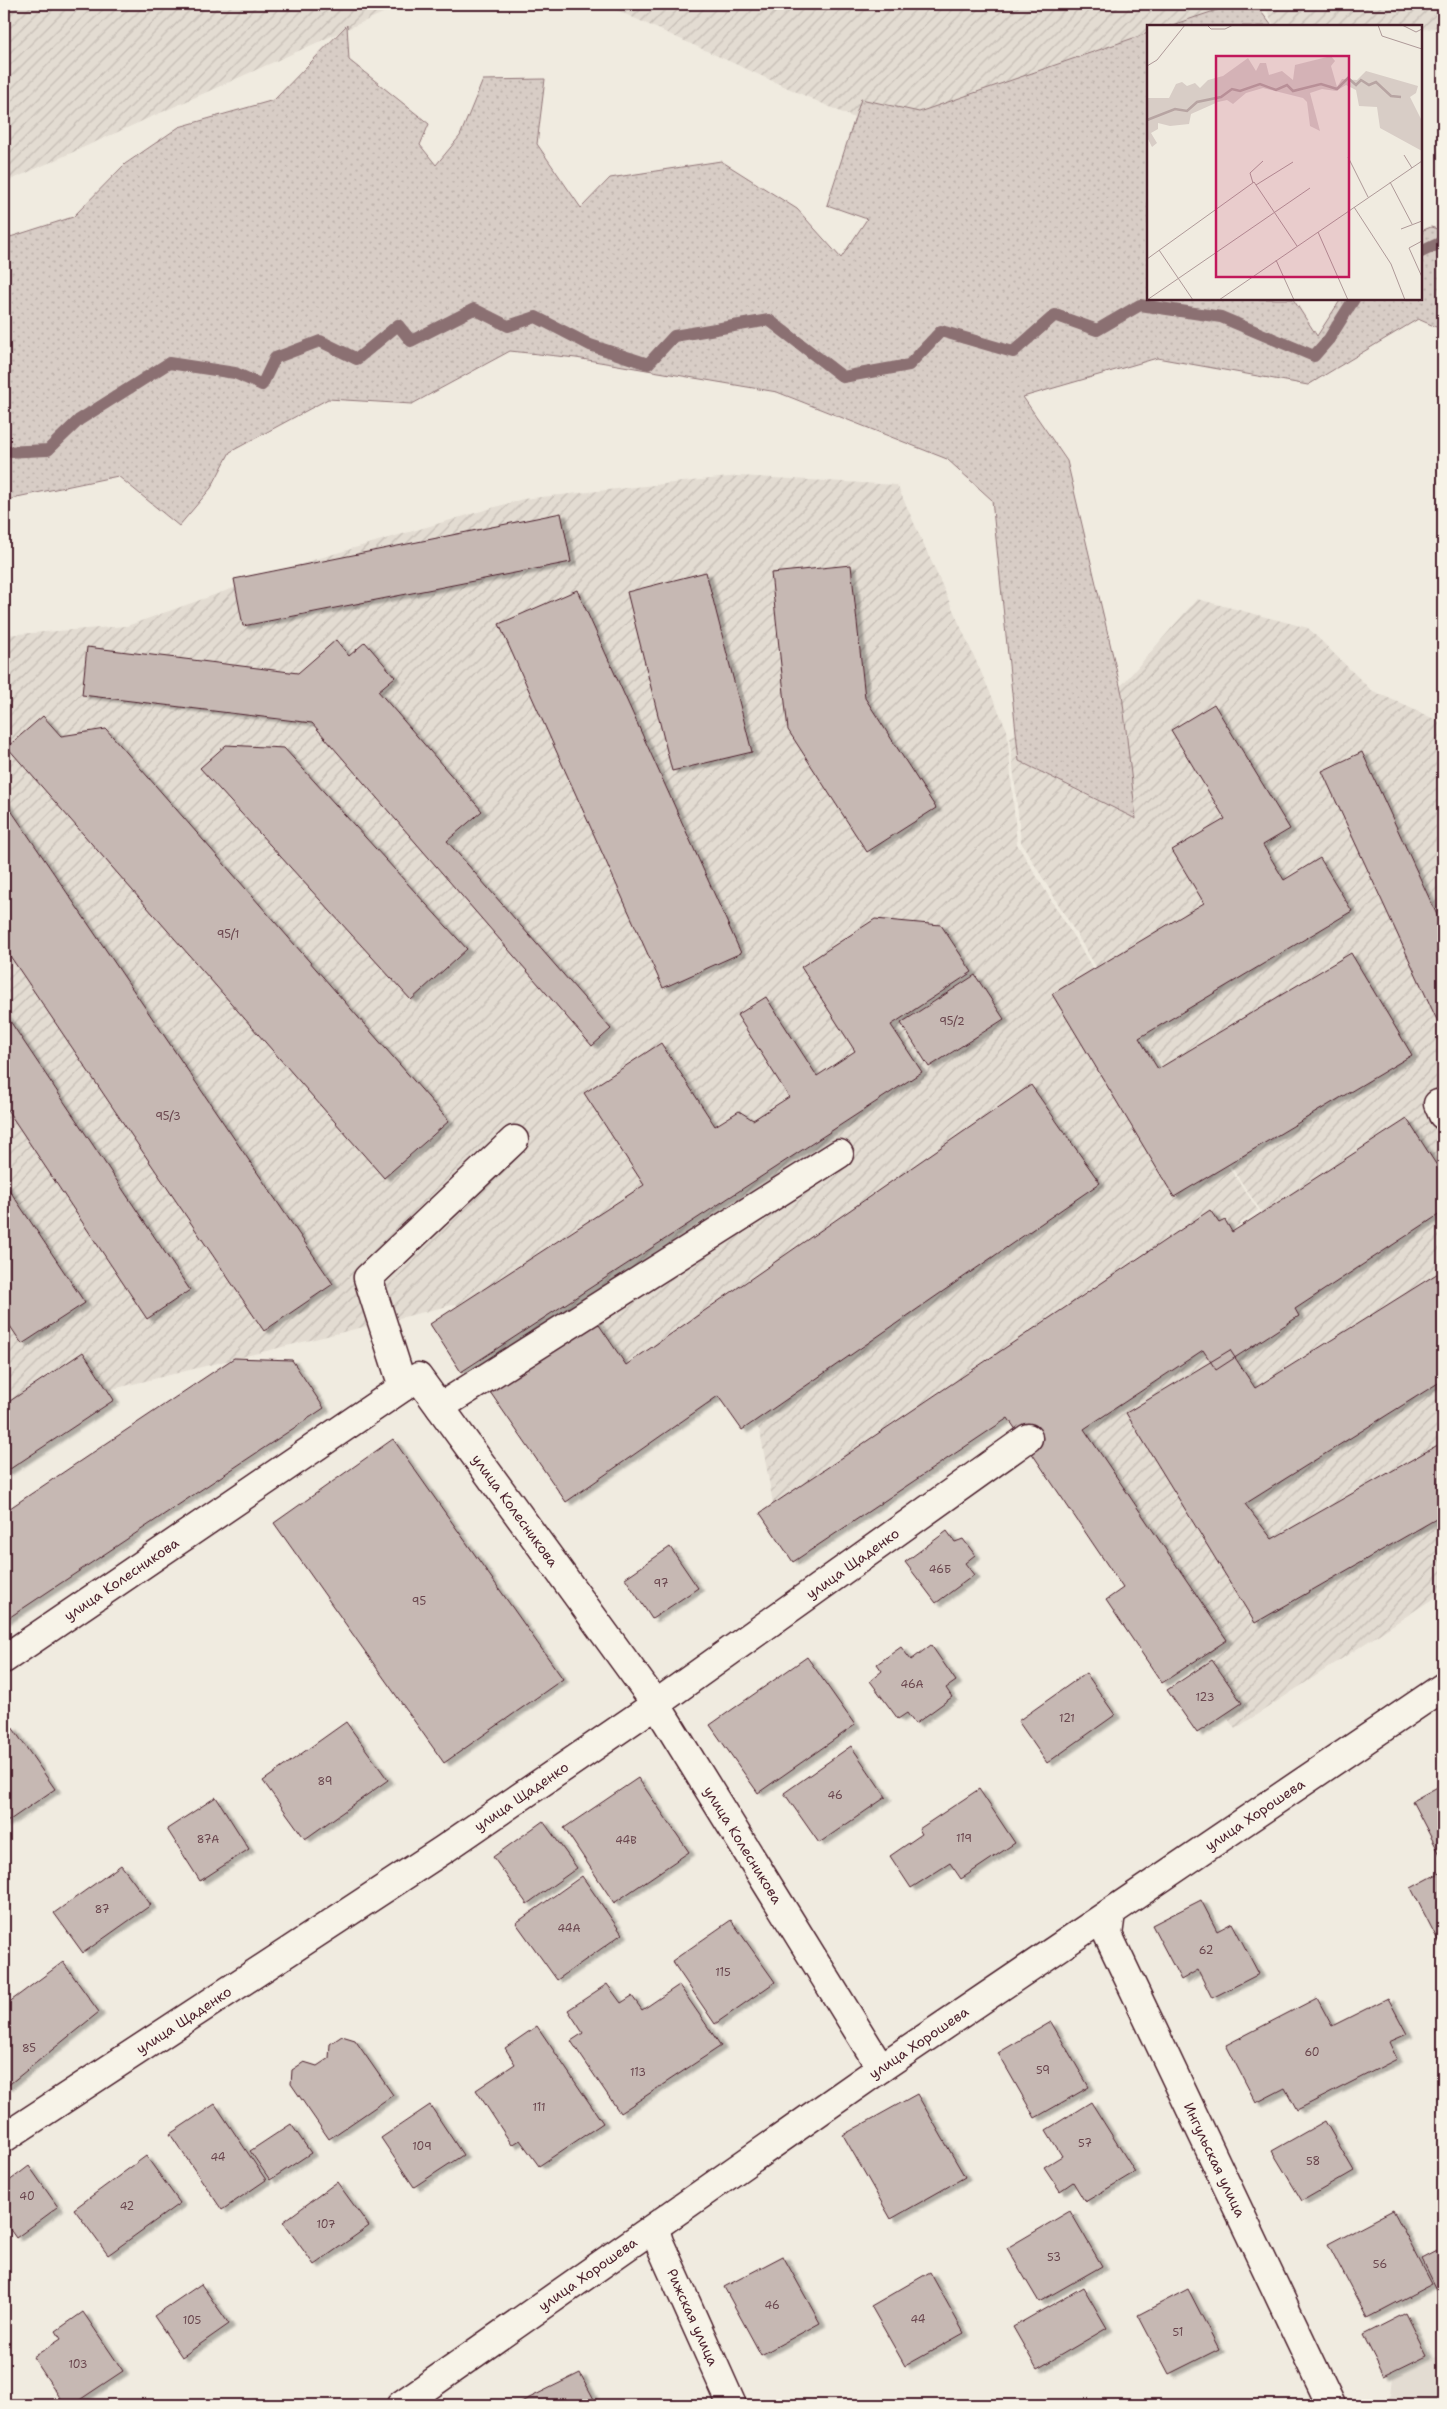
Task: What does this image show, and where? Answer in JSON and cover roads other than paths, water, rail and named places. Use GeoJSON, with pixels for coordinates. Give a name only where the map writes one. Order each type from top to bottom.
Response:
{"type":"FeatureCollection","features":[{"type":"Feature","properties":{"kind":"street"},"geometry":{"type":"LineString","coordinates":[[404,1387],[368,1278],[514,1140]]}},
{"type":"Feature","properties":{"kind":"street"},"geometry":{"type":"LineString","coordinates":[[440,1407],[839,1154]]}},
{"type":"Feature","properties":{"kind":"street","name":"улица Колесникова"},"geometry":{"type":"LineString","coordinates":[[4,1659],[418,1377],[656,1704],[881,2068]]}},
{"type":"Feature","properties":{"kind":"street","name":"улица Щаденко"},"geometry":{"type":"LineString","coordinates":[[4,2138],[434,1856],[656,1704],[1028,1438]]}},
{"type":"Feature","properties":{"kind":"street","name":"улица Хорошева"},"geometry":{"type":"LineString","coordinates":[[401,2405],[655,2229],[881,2068],[1111,1914],[1443,1687]]}},
{"type":"Feature","properties":{"kind":"street","name":"Ингульская улица"},"geometry":{"type":"LineString","coordinates":[[1111,1914],[1108,1936],[1331,2405]]}},
{"type":"Feature","properties":{"kind":"street","name":"Рижская улица"},"geometry":{"type":"LineString","coordinates":[[655,2229],[658,2242],[732,2405]]}},
{"type":"Feature","properties":{"kind":"waterway"},"geometry":{"type":"LineString","coordinates":[[1422,252],[1440,243],[1443,247]]}},
{"type":"Feature","properties":{"kind":"waterway"},"geometry":{"type":"LineString","coordinates":[[4,452],[48,450],[79,420],[169,363],[235,373],[262,385],[275,358],[320,341],[357,359],[398,325],[411,341],[474,309],[508,326],[536,317],[590,345],[648,364],[674,336],[769,320],[843,377],[909,365],[941,331],[1013,352],[1055,315],[1097,330],[1140,305],[1221,317],[1314,356],[1329,339],[1353,300]]}}]}
